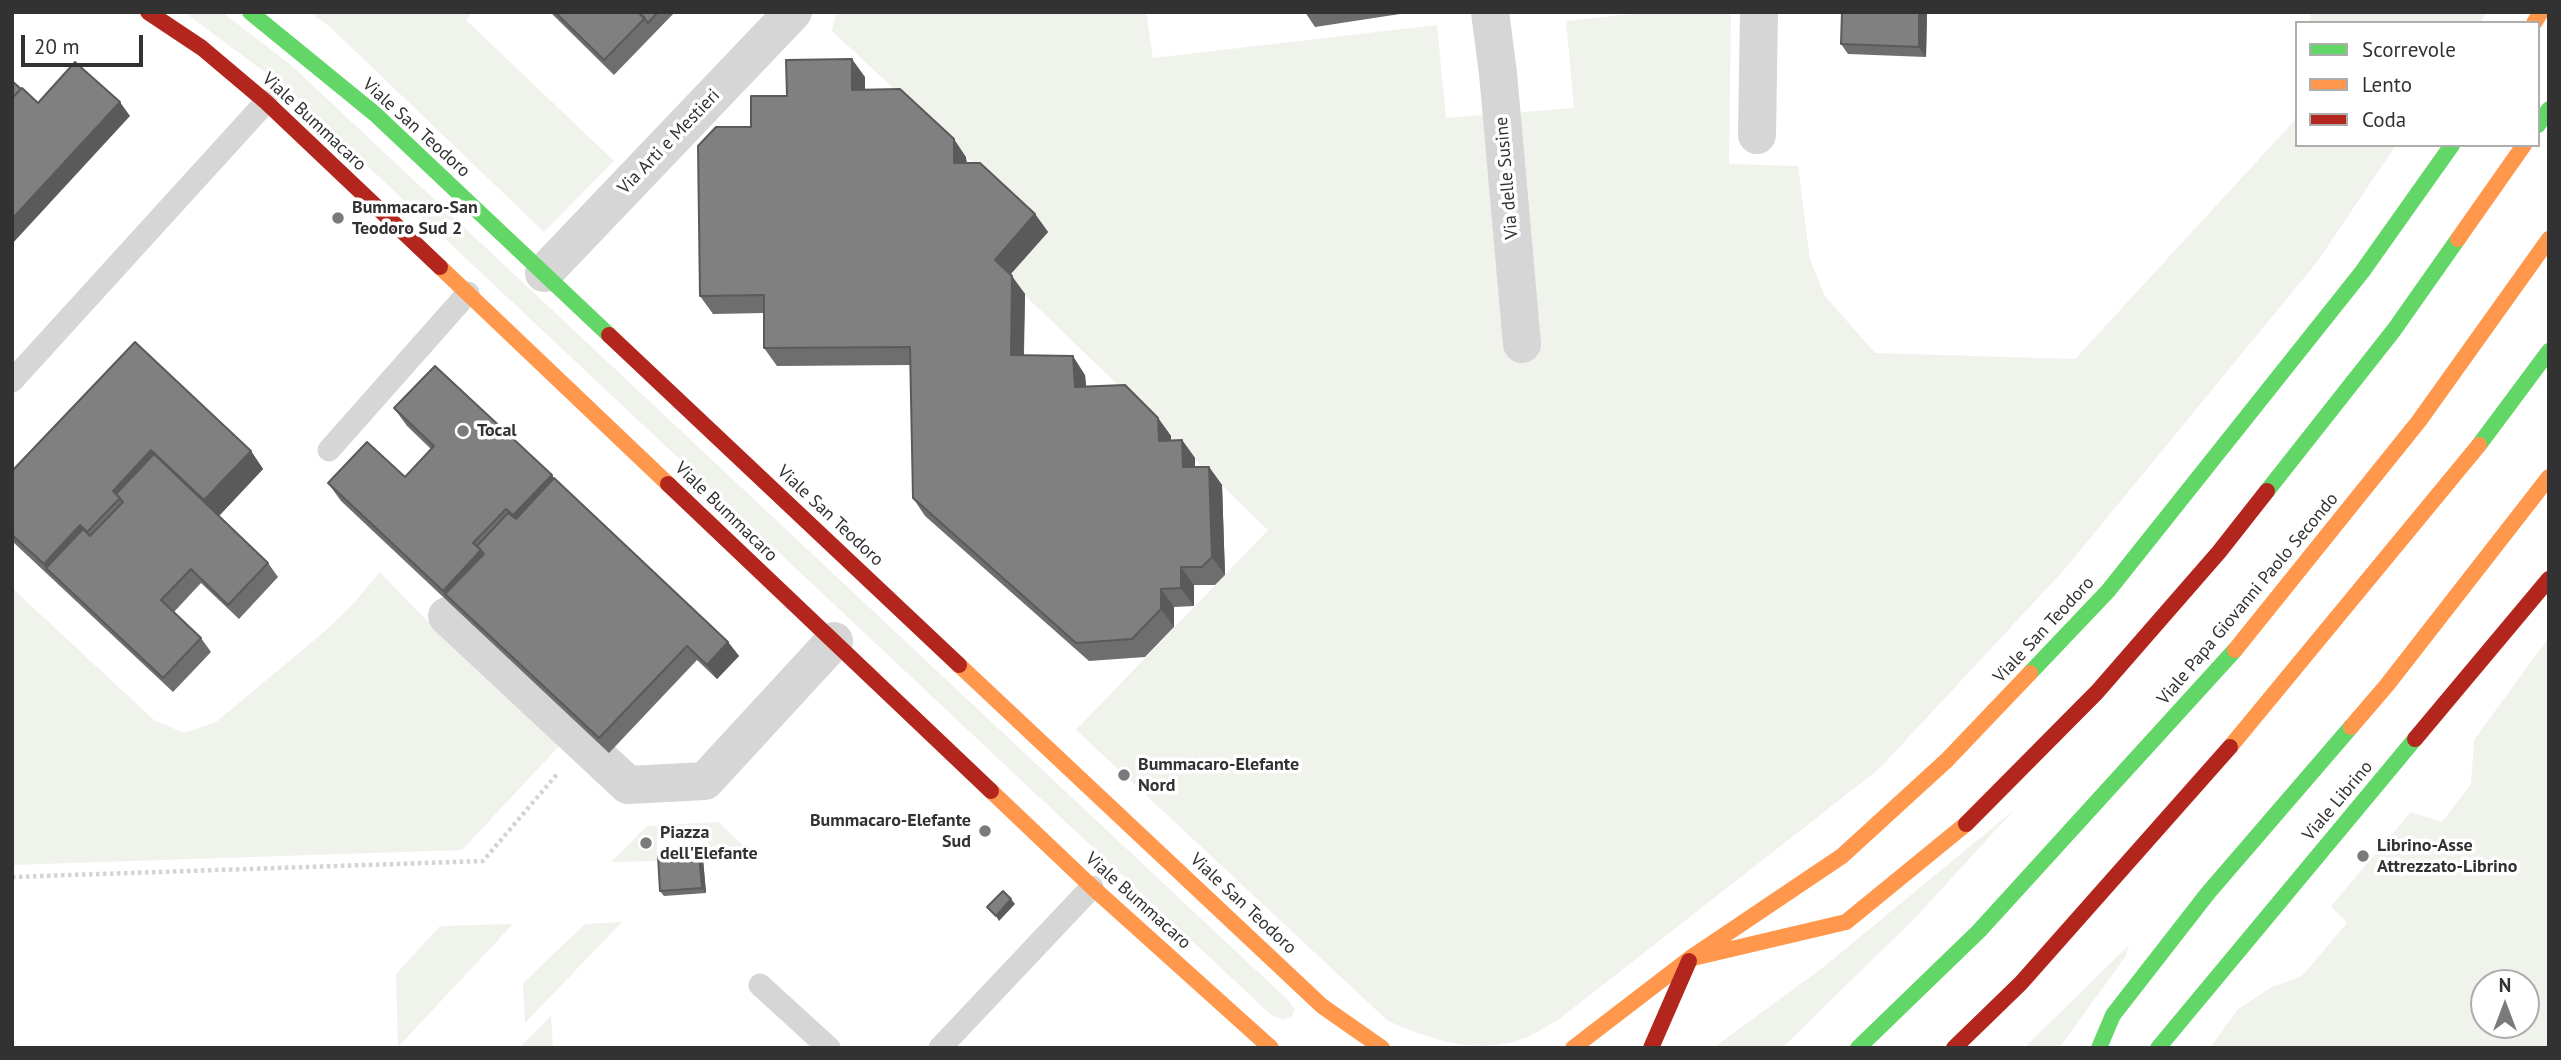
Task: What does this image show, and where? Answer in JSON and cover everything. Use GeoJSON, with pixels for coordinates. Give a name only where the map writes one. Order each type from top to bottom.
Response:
{"type":"FeatureCollection","features":[{"type":"Feature","properties":{"kind":"main road","name":"Viale Bummacaro"},"geometry":{"type":"LineString","coordinates":[[148,12],[202,48],[266,102],[1092,887],[1271,1048]]}},
{"type":"Feature","properties":{"kind":"main road","name":"Viale San Teodoro"},"geometry":{"type":"LineString","coordinates":[[250,12],[375,114],[1322,1006],[1382,1048]]}},
{"type":"Feature","properties":{"kind":"main road","name":"Viale San Teodoro"},"geometry":{"type":"LineString","coordinates":[[1573,1048],[1689,959],[1842,856],[1947,760],[2108,591],[2362,272],[2451,147]]}},
{"type":"Feature","properties":{"kind":"main road"},"geometry":{"type":"LineString","coordinates":[[1651,1048],[1689,959],[1846,922],[1978,814],[2097,692],[2219,552],[2394,330],[2523,147]]}},
{"type":"Feature","properties":{"kind":"main road","name":"Viale Papa Giovanni Paolo Secondo"},"geometry":{"type":"LineString","coordinates":[[1858,1048],[1979,931],[2217,673],[2420,421],[2549,239]]}},
{"type":"Feature","properties":{"kind":"main road"},"geometry":{"type":"LineString","coordinates":[[1954,1048],[2021,983],[2263,710],[2469,459],[2549,351]]}},
{"type":"Feature","properties":{"kind":"main road"},"geometry":{"type":"LineString","coordinates":[[2099,1048],[2113,1015],[2208,893],[2387,685],[2549,477]]}},
{"type":"Feature","properties":{"kind":"main road","name":"Viale Librino"},"geometry":{"type":"LineString","coordinates":[[2158,1048],[2549,579]]}},
{"type":"Feature","properties":{"kind":"street","name":"Via Arti e Mestieri"},"geometry":{"type":"LineString","coordinates":[[544,272],[793,12]]}},
{"type":"Feature","properties":{"kind":"street","name":"Via delle Susine"},"geometry":{"type":"LineString","coordinates":[[1490,12],[1498,73],[1522,344]]}},
{"type":"Feature","properties":{"kind":"street"},"geometry":{"type":"LineString","coordinates":[[1757,135],[1759,12]]}},
{"type":"Feature","properties":{"kind":"street"},"geometry":{"type":"LineString","coordinates":[[447,616],[628,785],[705,781],[834,641]]}},
{"type":"Feature","properties":{"kind":"lane"},"geometry":{"type":"LineString","coordinates":[[12,381],[266,102]]}},
{"type":"Feature","properties":{"kind":"lane"},"geometry":{"type":"LineString","coordinates":[[330,450],[468,293]]}},
{"type":"Feature","properties":{"kind":"lane"},"geometry":{"type":"LineString","coordinates":[[940,1048],[1092,887]]}},
{"type":"Feature","properties":{"kind":"lane"},"geometry":{"type":"LineString","coordinates":[[760,985],[829,1048]]}},
{"type":"Feature","properties":{"kind":"path"},"geometry":{"type":"LineString","coordinates":[[12,877],[483,861],[584,742]]}},
{"type":"Feature","properties":{"kind":"shaded area"},"geometry":{"type":"Polygon","coordinates":[[[184,12],[222,12],[291,65],[1290,1002],[1295,1010],[1292,1016],[1283,1020],[1270,1014],[278,82],[184,12]]]}},
{"type":"Feature","properties":{"kind":"shaded area"},"geometry":{"type":"Polygon","coordinates":[[[309,12],[472,12],[466,20],[614,161],[544,232],[329,26],[309,12]]]}},
{"type":"Feature","properties":{"kind":"shaded area"},"geometry":{"type":"Polygon","coordinates":[[[836,12],[1146,12],[1153,58],[1437,25],[1446,118],[1574,108],[1566,21],[1650,12],[1731,12],[1729,164],[1798,166],[1810,260],[1825,296],[1875,353],[2075,359],[2294,121],[2295,116],[2295,147],[2395,147],[2317,262],[2064,570],[1879,769],[1558,1020],[1519,1040],[1485,1046],[1468,1045],[1436,1039],[1388,1021],[1076,730],[1268,530],[1007,278],[1047,232],[832,31],[836,12]]]}},
{"type":"Feature","properties":{"kind":"shaded area"},"geometry":{"type":"Polygon","coordinates":[[[2311,12],[2487,12],[2481,21],[2309,21],[2311,12]]]}},
{"type":"Feature","properties":{"kind":"shaded area"},"geometry":{"type":"Polygon","coordinates":[[[380,572],[418,612],[562,743],[462,850],[12,865],[12,588],[154,720],[184,733],[216,722],[324,632],[380,572]]]}},
{"type":"Feature","properties":{"kind":"shaded area"},"geometry":{"type":"Polygon","coordinates":[[[2549,637],[2549,1048],[2210,1048],[2237,1010],[2272,987],[2302,976],[2347,923],[2331,906],[2411,812],[2442,822],[2471,784],[2474,740],[2549,637]]]}},
{"type":"Feature","properties":{"kind":"shaded area"},"geometry":{"type":"Polygon","coordinates":[[[2014,810],[1916,917],[1782,1048],[1713,1048],[1821,969],[2014,810]]]}},
{"type":"Feature","properties":{"kind":"shaded area"},"geometry":{"type":"Polygon","coordinates":[[[718,822],[757,858],[710,858],[707,834],[657,837],[657,861],[611,862],[647,826],[718,822]]]}},
{"type":"Feature","properties":{"kind":"shaded area"},"geometry":{"type":"Polygon","coordinates":[[[622,922],[525,1023],[523,983],[585,924],[622,922]]]}},
{"type":"Feature","properties":{"kind":"shaded area"},"geometry":{"type":"Polygon","coordinates":[[[513,924],[398,1047],[396,974],[440,926],[513,924]]]}},
{"type":"Feature","properties":{"kind":"shaded area"},"geometry":{"type":"Polygon","coordinates":[[[2129,945],[2126,956],[2059,1048],[2024,1048],[2129,945]]]}},
{"type":"Feature","properties":{"kind":"shaded area"},"geometry":{"type":"Polygon","coordinates":[[[551,1016],[553,1048],[519,1048],[551,1016]]]}},
{"type":"Feature","properties":{"kind":"building"},"geometry":{"type":"Polygon","coordinates":[[[555,12],[638,12],[645,18],[604,60],[555,12]]]}},
{"type":"Feature","properties":{"kind":"building"},"geometry":{"type":"Polygon","coordinates":[[[638,12],[658,12],[648,23],[638,12]]]}},
{"type":"Feature","properties":{"kind":"building"},"geometry":{"type":"Polygon","coordinates":[[[1842,12],[1919,12],[1919,47],[1841,44],[1842,12]]]}},
{"type":"Feature","properties":{"kind":"building"},"geometry":{"type":"Polygon","coordinates":[[[852,59],[852,90],[900,89],[954,139],[954,163],[980,163],[1035,214],[995,260],[1012,276],[1011,355],[1073,356],[1075,387],[1125,385],[1158,418],[1159,441],[1182,440],[1183,467],[1209,467],[1212,557],[1202,567],[1181,567],[1181,588],[1161,589],[1161,609],[1132,639],[1076,643],[913,498],[910,347],[764,348],[764,295],[700,296],[698,146],[716,127],[751,127],[751,96],[787,96],[786,60],[852,59]]]}},
{"type":"Feature","properties":{"kind":"building"},"geometry":{"type":"Polygon","coordinates":[[[75,62],[120,102],[12,219],[12,98],[22,88],[38,103],[75,62]]]}},
{"type":"Feature","properties":{"kind":"building"},"geometry":{"type":"Polygon","coordinates":[[[12,81],[21,89],[12,98],[12,81]]]}},
{"type":"Feature","properties":{"kind":"building"},"geometry":{"type":"Polygon","coordinates":[[[135,342],[251,451],[204,500],[151,450],[113,491],[120,498],[87,532],[80,525],[44,564],[12,535],[12,471],[135,342]]]}},
{"type":"Feature","properties":{"kind":"building"},"geometry":{"type":"Polygon","coordinates":[[[435,366],[552,475],[513,515],[506,509],[473,543],[481,550],[443,591],[328,483],[367,442],[405,477],[434,446],[394,408],[435,366]]]}},
{"type":"Feature","properties":{"kind":"building"},"geometry":{"type":"Polygon","coordinates":[[[154,454],[268,563],[228,605],[191,569],[161,600],[201,638],[163,678],[46,568],[83,529],[90,536],[123,502],[116,494],[154,454]]]}},
{"type":"Feature","properties":{"kind":"building"},"geometry":{"type":"Polygon","coordinates":[[[554,478],[728,642],[707,665],[687,646],[599,738],[445,594],[484,554],[477,546],[508,513],[516,519],[554,478]]]}},
{"type":"Feature","properties":{"kind":"building"},"geometry":{"type":"Polygon","coordinates":[[[699,854],[702,888],[660,891],[658,856],[699,854]]]}},
{"type":"Feature","properties":{"kind":"building"},"geometry":{"type":"Polygon","coordinates":[[[1003,891],[1011,899],[996,916],[987,907],[1003,891]]]}},
{"type":"Feature","properties":{"kind":"traffic: fast"},"geometry":{"type":"LineString","coordinates":[[250,12],[375,114],[609,335]]}},
{"type":"Feature","properties":{"kind":"traffic: fast"},"geometry":{"type":"LineString","coordinates":[[2540,122],[2549,109]]}},
{"type":"Feature","properties":{"kind":"traffic: fast"},"geometry":{"type":"LineString","coordinates":[[2030,673],[2108,591],[2362,272],[2451,147]]}},
{"type":"Feature","properties":{"kind":"traffic: fast"},"geometry":{"type":"LineString","coordinates":[[2267,491],[2394,330],[2458,239]]}},
{"type":"Feature","properties":{"kind":"traffic: fast"},"geometry":{"type":"LineString","coordinates":[[2479,445],[2549,351]]}},
{"type":"Feature","properties":{"kind":"traffic: fast"},"geometry":{"type":"LineString","coordinates":[[1858,1048],[1979,931],[2235,650]]}},
{"type":"Feature","properties":{"kind":"traffic: fast"},"geometry":{"type":"LineString","coordinates":[[2099,1048],[2113,1015],[2208,893],[2351,727]]}},
{"type":"Feature","properties":{"kind":"traffic: fast"},"geometry":{"type":"LineString","coordinates":[[2158,1048],[2415,739]]}},
{"type":"Feature","properties":{"kind":"traffic: slow"},"geometry":{"type":"LineString","coordinates":[[2535,21],[2541,12]]}},
{"type":"Feature","properties":{"kind":"traffic: slow"},"geometry":{"type":"LineString","coordinates":[[2458,239],[2523,147]]}},
{"type":"Feature","properties":{"kind":"traffic: slow"},"geometry":{"type":"LineString","coordinates":[[2235,650],[2419,421],[2549,239]]}},
{"type":"Feature","properties":{"kind":"traffic: slow"},"geometry":{"type":"LineString","coordinates":[[440,267],[668,484]]}},
{"type":"Feature","properties":{"kind":"traffic: slow"},"geometry":{"type":"LineString","coordinates":[[2230,747],[2479,445]]}},
{"type":"Feature","properties":{"kind":"traffic: slow"},"geometry":{"type":"LineString","coordinates":[[2351,727],[2387,685],[2549,477]]}},
{"type":"Feature","properties":{"kind":"traffic: slow"},"geometry":{"type":"LineString","coordinates":[[959,665],[1322,1006],[1382,1048]]}},
{"type":"Feature","properties":{"kind":"traffic: slow"},"geometry":{"type":"LineString","coordinates":[[1573,1048],[1689,959],[1842,856],[1947,760],[2030,673]]}},
{"type":"Feature","properties":{"kind":"traffic: slow"},"geometry":{"type":"LineString","coordinates":[[991,791],[1092,887],[1271,1048]]}},
{"type":"Feature","properties":{"kind":"traffic: slow"},"geometry":{"type":"LineString","coordinates":[[1689,959],[1846,922],[1966,824]]}},
{"type":"Feature","properties":{"kind":"traffic: jam"},"geometry":{"type":"LineString","coordinates":[[148,12],[202,48],[266,102],[440,267]]}},
{"type":"Feature","properties":{"kind":"traffic: jam"},"geometry":{"type":"LineString","coordinates":[[609,335],[959,665]]}},
{"type":"Feature","properties":{"kind":"traffic: jam"},"geometry":{"type":"LineString","coordinates":[[668,484],[991,791]]}},
{"type":"Feature","properties":{"kind":"traffic: jam"},"geometry":{"type":"LineString","coordinates":[[1966,824],[2097,692],[2219,552],[2267,491]]}},
{"type":"Feature","properties":{"kind":"traffic: jam"},"geometry":{"type":"LineString","coordinates":[[2415,739],[2549,579]]}},
{"type":"Feature","properties":{"kind":"traffic: jam"},"geometry":{"type":"LineString","coordinates":[[1954,1048],[2021,983],[2230,747]]}},
{"type":"Feature","properties":{"kind":"traffic: jam"},"geometry":{"type":"LineString","coordinates":[[1651,1048],[1689,961]]}},
{"type":"Feature","properties":{"kind":"place","name":"Bummacaro-San Teodoro Sud 2"},"geometry":{"type":"Point","coordinates":[338,218]}},
{"type":"Feature","properties":{"kind":"place","name":"Tocal"},"geometry":{"type":"Point","coordinates":[463,431]}},
{"type":"Feature","properties":{"kind":"place","name":"Bummacaro-Elefante Nord"},"geometry":{"type":"Point","coordinates":[1124,775]}},
{"type":"Feature","properties":{"kind":"place","name":"Bummacaro-Elefante Sud"},"geometry":{"type":"Point","coordinates":[985,831]}},
{"type":"Feature","properties":{"kind":"place","name":"Piazza dell'Elefante"},"geometry":{"type":"Point","coordinates":[646,843]}},
{"type":"Feature","properties":{"kind":"place","name":"Librino-Asse Attrezzato-Librino"},"geometry":{"type":"Point","coordinates":[2363,856]}}]}
